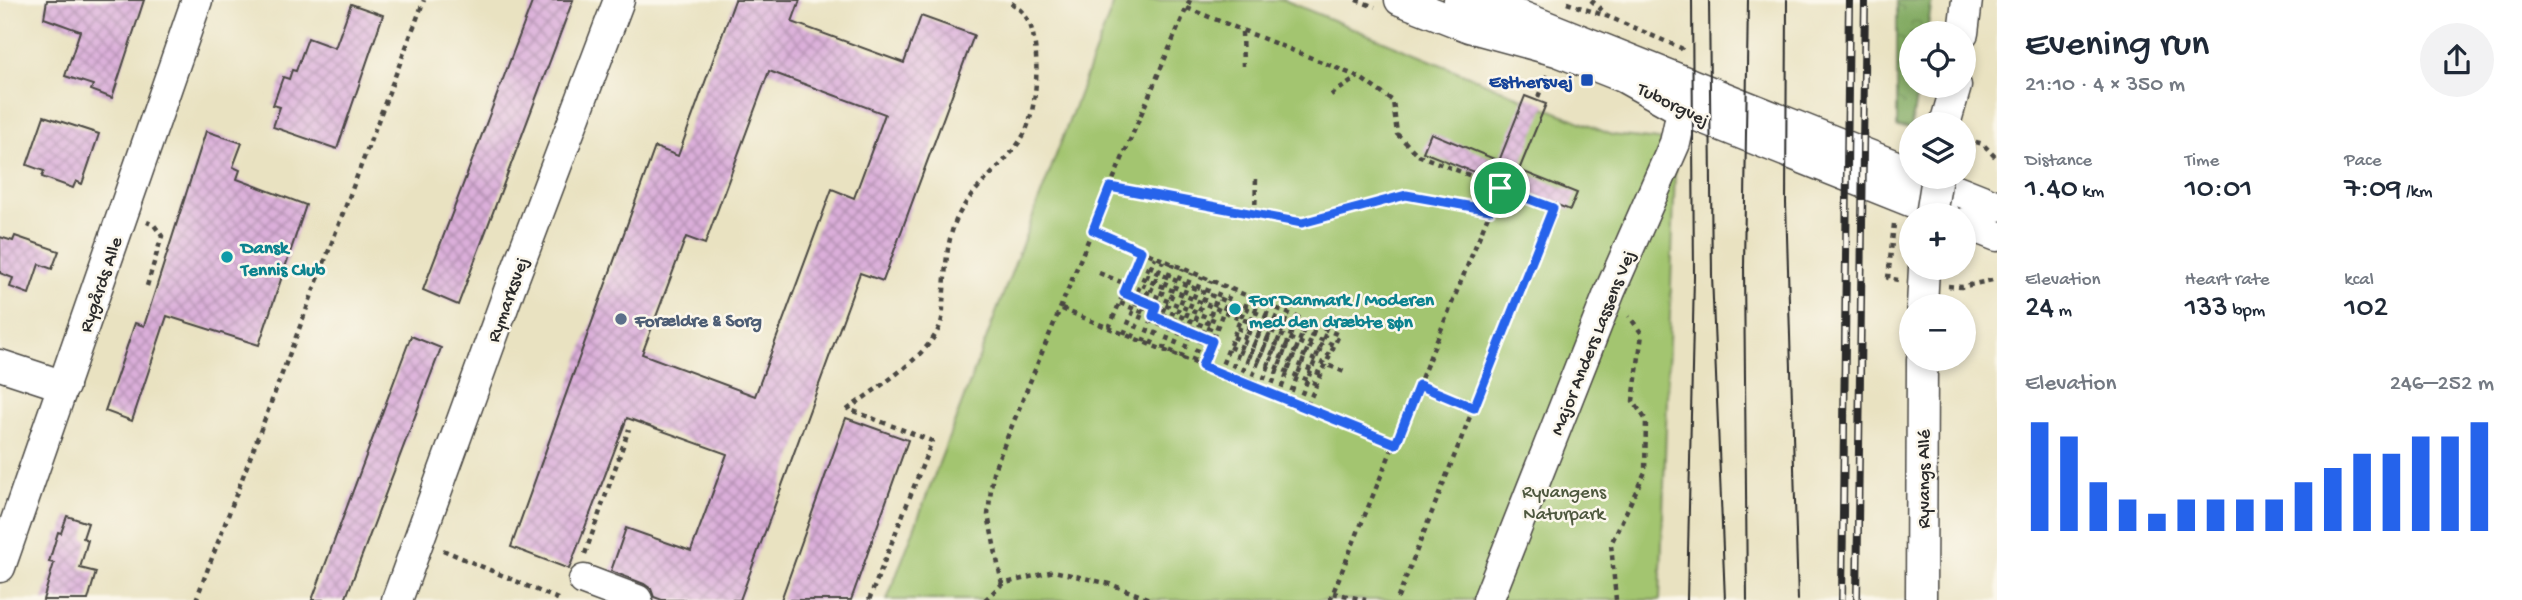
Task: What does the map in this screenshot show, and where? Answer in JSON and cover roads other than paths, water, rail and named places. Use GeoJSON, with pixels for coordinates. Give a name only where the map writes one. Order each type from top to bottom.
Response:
{"type":"FeatureCollection","features":[{"type":"Feature","properties":{"kind":"street","name":"Rygårds Alle"},"geometry":{"type":"LineString","coordinates":[[0,567],[197,0]]}},
{"type":"Feature","properties":{"kind":"street","name":"Rymarksvej"},"geometry":{"type":"LineString","coordinates":[[397,600],[528,237],[619,0]]}},
{"type":"Feature","properties":{"kind":"street","name":"Tuborgvej"},"geometry":{"type":"LineString","coordinates":[[1401,0],[1459,6],[1550,48],[1623,77],[1686,84],[1899,167]]}},
{"type":"Feature","properties":{"kind":"street"},"geometry":{"type":"LineString","coordinates":[[1964,21],[1967,0]]}},
{"type":"Feature","properties":{"kind":"street","name":"Tuborgvej"},"geometry":{"type":"LineString","coordinates":[[1686,84],[1921,203]]}},
{"type":"Feature","properties":{"kind":"street","name":"Major Anders Lassens Vej"},"geometry":{"type":"LineString","coordinates":[[1488,600],[1610,291],[1675,144],[1686,84]]}},
{"type":"Feature","properties":{"kind":"street"},"geometry":{"type":"LineString","coordinates":[[1954,189],[1997,206]]}},
{"type":"Feature","properties":{"kind":"street"},"geometry":{"type":"LineString","coordinates":[[1976,228],[1997,236]]}},
{"type":"Feature","properties":{"kind":"street"},"geometry":{"type":"LineString","coordinates":[[0,365],[64,386]]}},
{"type":"Feature","properties":{"kind":"street","name":"Ryvangs Allé"},"geometry":{"type":"LineString","coordinates":[[1921,600],[1922,371]]}},
{"type":"Feature","properties":{"kind":"street"},"geometry":{"type":"LineString","coordinates":[[584,580],[637,600]]}},
{"type":"Feature","properties":{"kind":"tram line"},"geometry":{"type":"LineString","coordinates":[[1687,600],[1694,276],[1692,0]]}},
{"type":"Feature","properties":{"kind":"tram line"},"geometry":{"type":"LineString","coordinates":[[1709,0],[1712,275],[1725,600]]}},
{"type":"Feature","properties":{"kind":"tram line"},"geometry":{"type":"LineString","coordinates":[[1747,600],[1744,267],[1748,0]]}},
{"type":"Feature","properties":{"kind":"tram line"},"geometry":{"type":"LineString","coordinates":[[1787,0],[1786,203],[1798,600]]}},
{"type":"Feature","properties":{"kind":"railway"},"geometry":{"type":"LineString","coordinates":[[1842,600],[1849,0]]}},
{"type":"Feature","properties":{"kind":"railway"},"geometry":{"type":"LineString","coordinates":[[1857,600],[1865,0]]}},
{"type":"Feature","properties":{"kind":"place","name":"Esthersvej"},"geometry":{"type":"Point","coordinates":[1587,80]}},
{"type":"Feature","properties":{"kind":"place","name":"Dansk Tennis Club"},"geometry":{"type":"Point","coordinates":[227,257]}},
{"type":"Feature","properties":{"kind":"place","name":"For Danmark / Moderen med den dræbte søn"},"geometry":{"type":"Point","coordinates":[1235,309]}},
{"type":"Feature","properties":{"kind":"place","name":"Forældre & Sorg"},"geometry":{"type":"Point","coordinates":[621,319]}},
{"type":"Feature","properties":{"kind":"park label","name":"Ryvangens Naturpark"},"geometry":{"type":"Point","coordinates":[1564,501]}}]}
